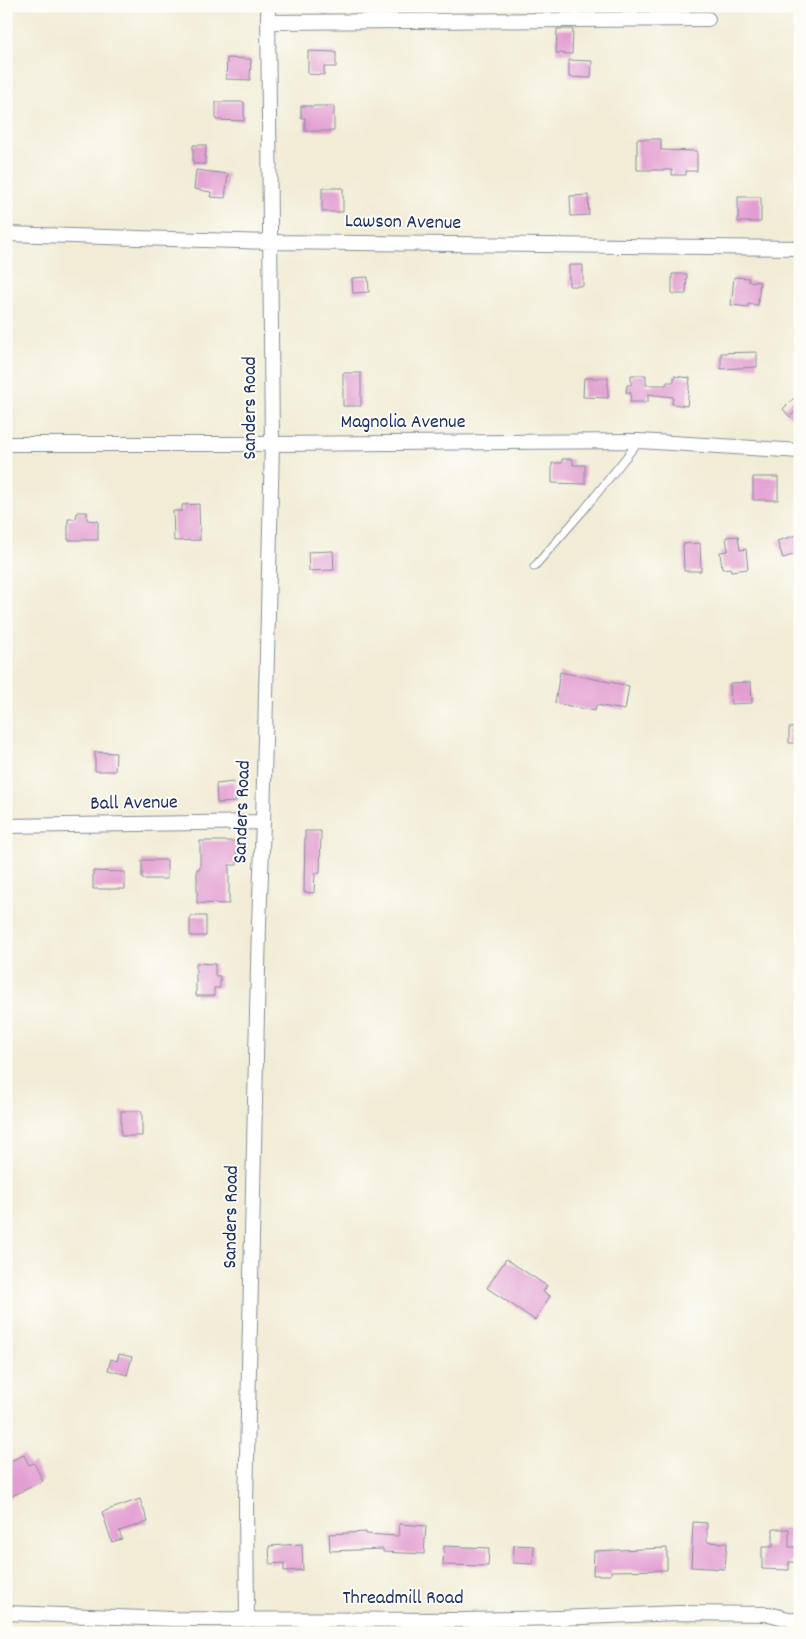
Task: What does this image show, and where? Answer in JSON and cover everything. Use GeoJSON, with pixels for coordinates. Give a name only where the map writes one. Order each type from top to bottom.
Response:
{"type":"FeatureCollection","features":[{"type":"Feature","properties":{"kind":"street","name":"Sanders Road"},"geometry":{"type":"LineString","coordinates":[[247,1620],[246,1495],[258,924],[263,822],[272,444],[268,6]]}},
{"type":"Feature","properties":{"kind":"street"},"geometry":{"type":"LineString","coordinates":[[268,22],[708,19]]}},
{"type":"Feature","properties":{"kind":"street","name":"Lawson Avenue"},"geometry":{"type":"LineString","coordinates":[[6,234],[271,242],[800,248]]}},
{"type":"Feature","properties":{"kind":"street","name":"Magnolia Avenue"},"geometry":{"type":"LineString","coordinates":[[6,444],[639,441],[800,451]]}},
{"type":"Feature","properties":{"kind":"street","name":"Ball Avenue"},"geometry":{"type":"LineString","coordinates":[[6,826],[263,822]]}},
{"type":"Feature","properties":{"kind":"street","name":"Threadmill Road"},"geometry":{"type":"LineString","coordinates":[[6,1613],[247,1620],[560,1618],[678,1613],[769,1614],[800,1622]]}},
{"type":"Feature","properties":{"kind":"lane"},"geometry":{"type":"LineString","coordinates":[[534,567],[584,511],[639,441]]}},
{"type":"Feature","properties":{"kind":"building"},"geometry":{"type":"Polygon","coordinates":[[[557,29],[573,29],[572,54],[556,53],[557,29]]]}},
{"type":"Feature","properties":{"kind":"building"},"geometry":{"type":"Polygon","coordinates":[[[308,51],[336,52],[336,67],[324,67],[324,75],[308,74],[308,51]]]}},
{"type":"Feature","properties":{"kind":"building"},"geometry":{"type":"Polygon","coordinates":[[[227,58],[251,59],[250,80],[226,79],[227,58]]]}},
{"type":"Feature","properties":{"kind":"building"},"geometry":{"type":"Polygon","coordinates":[[[569,60],[592,61],[591,78],[569,77],[569,60]]]}},
{"type":"Feature","properties":{"kind":"building"},"geometry":{"type":"Polygon","coordinates":[[[216,102],[244,102],[244,121],[216,120],[216,102]]]}},
{"type":"Feature","properties":{"kind":"building"},"geometry":{"type":"Polygon","coordinates":[[[301,106],[334,106],[334,131],[305,131],[305,118],[301,118],[301,106]]]}},
{"type":"Feature","properties":{"kind":"building"},"geometry":{"type":"Polygon","coordinates":[[[637,139],[661,139],[661,150],[697,151],[697,171],[686,171],[686,175],[672,175],[672,170],[637,170],[637,139]]]}},
{"type":"Feature","properties":{"kind":"building"},"geometry":{"type":"Polygon","coordinates":[[[193,145],[206,145],[205,164],[193,164],[193,145]]]}},
{"type":"Feature","properties":{"kind":"building"},"geometry":{"type":"Polygon","coordinates":[[[196,170],[228,174],[225,198],[210,197],[211,192],[194,189],[196,170]]]}},
{"type":"Feature","properties":{"kind":"building"},"geometry":{"type":"Polygon","coordinates":[[[322,188],[343,188],[343,212],[322,212],[322,188]]]}},
{"type":"Feature","properties":{"kind":"building"},"geometry":{"type":"Polygon","coordinates":[[[588,195],[589,215],[571,216],[570,196],[588,195]]]}},
{"type":"Feature","properties":{"kind":"building"},"geometry":{"type":"Polygon","coordinates":[[[738,197],[761,197],[761,222],[738,222],[738,197]]]}},
{"type":"Feature","properties":{"kind":"building"},"geometry":{"type":"Polygon","coordinates":[[[569,265],[583,265],[583,286],[569,286],[569,265]]]}},
{"type":"Feature","properties":{"kind":"building"},"geometry":{"type":"Polygon","coordinates":[[[672,274],[687,274],[686,294],[672,294],[672,274]]]}},
{"type":"Feature","properties":{"kind":"building"},"geometry":{"type":"Polygon","coordinates":[[[368,277],[369,292],[353,293],[352,278],[368,277]]]}},
{"type":"Feature","properties":{"kind":"building"},"geometry":{"type":"Polygon","coordinates":[[[734,277],[749,278],[748,281],[760,282],[758,305],[748,304],[748,307],[731,305],[734,277]]]}},
{"type":"Feature","properties":{"kind":"building"},"geometry":{"type":"Polygon","coordinates":[[[757,352],[757,367],[721,369],[721,353],[757,352]]]}},
{"type":"Feature","properties":{"kind":"building"},"geometry":{"type":"Polygon","coordinates":[[[343,373],[361,373],[361,406],[343,406],[343,373]]]}},
{"type":"Feature","properties":{"kind":"building"},"geometry":{"type":"Polygon","coordinates":[[[631,375],[646,375],[646,385],[666,385],[667,382],[674,382],[674,376],[690,378],[687,406],[672,404],[673,397],[648,394],[648,402],[630,402],[631,393],[626,392],[627,385],[631,385],[631,375]]]}},
{"type":"Feature","properties":{"kind":"building"},"geometry":{"type":"Polygon","coordinates":[[[584,378],[608,378],[608,398],[583,397],[584,378]]]}},
{"type":"Feature","properties":{"kind":"building"},"geometry":{"type":"Polygon","coordinates":[[[800,392],[800,407],[790,417],[783,409],[800,392]]]}},
{"type":"Feature","properties":{"kind":"building"},"geometry":{"type":"Polygon","coordinates":[[[562,459],[573,459],[573,465],[585,465],[585,484],[552,483],[552,463],[562,463],[562,459]]]}},
{"type":"Feature","properties":{"kind":"building"},"geometry":{"type":"Polygon","coordinates":[[[753,477],[778,477],[778,500],[753,500],[753,477]]]}},
{"type":"Feature","properties":{"kind":"building"},"geometry":{"type":"Polygon","coordinates":[[[199,504],[200,540],[174,541],[173,511],[182,511],[182,505],[199,504]]]}},
{"type":"Feature","properties":{"kind":"building"},"geometry":{"type":"Polygon","coordinates":[[[77,512],[87,512],[87,520],[98,521],[98,540],[68,540],[68,519],[76,519],[77,512]]]}},
{"type":"Feature","properties":{"kind":"building"},"geometry":{"type":"Polygon","coordinates":[[[800,534],[800,553],[783,558],[777,541],[800,534]]]}},
{"type":"Feature","properties":{"kind":"building"},"geometry":{"type":"Polygon","coordinates":[[[738,536],[740,550],[746,549],[748,569],[731,571],[730,568],[722,569],[720,552],[728,551],[726,537],[738,536]]]}},
{"type":"Feature","properties":{"kind":"building"},"geometry":{"type":"Polygon","coordinates":[[[700,543],[701,571],[684,571],[683,544],[700,543]]]}},
{"type":"Feature","properties":{"kind":"building"},"geometry":{"type":"Polygon","coordinates":[[[333,551],[334,570],[309,571],[308,552],[333,551]]]}},
{"type":"Feature","properties":{"kind":"building"},"geometry":{"type":"Polygon","coordinates":[[[560,672],[629,686],[625,710],[596,705],[595,711],[555,703],[560,672]]]}},
{"type":"Feature","properties":{"kind":"building"},"geometry":{"type":"Polygon","coordinates":[[[751,682],[752,703],[731,704],[730,683],[751,682]]]}},
{"type":"Feature","properties":{"kind":"building"},"geometry":{"type":"Polygon","coordinates":[[[800,727],[800,743],[789,743],[789,728],[800,727]]]}},
{"type":"Feature","properties":{"kind":"building"},"geometry":{"type":"Polygon","coordinates":[[[95,752],[116,753],[115,771],[95,771],[95,752]]]}},
{"type":"Feature","properties":{"kind":"building"},"geometry":{"type":"Polygon","coordinates":[[[234,782],[236,802],[217,803],[216,784],[234,782]]]}},
{"type":"Feature","properties":{"kind":"building"},"geometry":{"type":"Polygon","coordinates":[[[305,831],[321,831],[320,873],[315,873],[314,893],[304,892],[305,831]]]}},
{"type":"Feature","properties":{"kind":"building"},"geometry":{"type":"Polygon","coordinates":[[[200,841],[237,841],[237,865],[229,865],[229,904],[197,903],[197,869],[200,869],[200,841]]]}},
{"type":"Feature","properties":{"kind":"building"},"geometry":{"type":"Polygon","coordinates":[[[142,860],[167,860],[167,879],[142,879],[142,860]]]}},
{"type":"Feature","properties":{"kind":"building"},"geometry":{"type":"Polygon","coordinates":[[[93,871],[125,872],[125,889],[93,889],[93,871]]]}},
{"type":"Feature","properties":{"kind":"building"},"geometry":{"type":"Polygon","coordinates":[[[190,916],[206,916],[206,936],[190,936],[190,916]]]}},
{"type":"Feature","properties":{"kind":"building"},"geometry":{"type":"Polygon","coordinates":[[[196,963],[215,964],[215,976],[220,976],[220,988],[214,988],[214,996],[196,996],[196,963]]]}},
{"type":"Feature","properties":{"kind":"building"},"geometry":{"type":"Polygon","coordinates":[[[121,1111],[142,1111],[142,1136],[121,1136],[121,1111]]]}},
{"type":"Feature","properties":{"kind":"building"},"geometry":{"type":"Polygon","coordinates":[[[506,1259],[547,1286],[543,1292],[550,1296],[535,1320],[487,1288],[506,1259]]]}},
{"type":"Feature","properties":{"kind":"building"},"geometry":{"type":"Polygon","coordinates":[[[119,1354],[132,1357],[127,1375],[108,1370],[111,1359],[117,1361],[119,1354]]]}},
{"type":"Feature","properties":{"kind":"building"},"geometry":{"type":"Polygon","coordinates":[[[24,1455],[29,1465],[34,1463],[43,1481],[6,1499],[6,1463],[24,1455]]]}},
{"type":"Feature","properties":{"kind":"building"},"geometry":{"type":"Polygon","coordinates":[[[140,1499],[148,1522],[119,1531],[122,1539],[112,1542],[102,1512],[140,1499]]]}},
{"type":"Feature","properties":{"kind":"building"},"geometry":{"type":"Polygon","coordinates":[[[693,1522],[707,1523],[707,1542],[727,1543],[725,1569],[691,1567],[693,1522]]]}},
{"type":"Feature","properties":{"kind":"building"},"geometry":{"type":"Polygon","coordinates":[[[399,1524],[426,1526],[424,1554],[383,1552],[383,1549],[330,1551],[329,1534],[366,1532],[366,1534],[398,1536],[399,1524]]]}},
{"type":"Feature","properties":{"kind":"building"},"geometry":{"type":"Polygon","coordinates":[[[773,1529],[789,1529],[789,1547],[797,1547],[797,1562],[789,1562],[789,1570],[762,1569],[762,1547],[773,1547],[773,1529]]]}},
{"type":"Feature","properties":{"kind":"building"},"geometry":{"type":"Polygon","coordinates":[[[302,1544],[303,1570],[284,1571],[284,1563],[270,1564],[269,1546],[302,1544]]]}},
{"type":"Feature","properties":{"kind":"building"},"geometry":{"type":"Polygon","coordinates":[[[514,1545],[534,1546],[533,1564],[513,1563],[514,1545]]]}},
{"type":"Feature","properties":{"kind":"building"},"geometry":{"type":"Polygon","coordinates":[[[444,1546],[489,1548],[488,1566],[443,1565],[444,1546]]]}},
{"type":"Feature","properties":{"kind":"building"},"geometry":{"type":"Polygon","coordinates":[[[667,1548],[667,1570],[611,1571],[611,1575],[593,1575],[594,1551],[667,1548]]]}}]}
